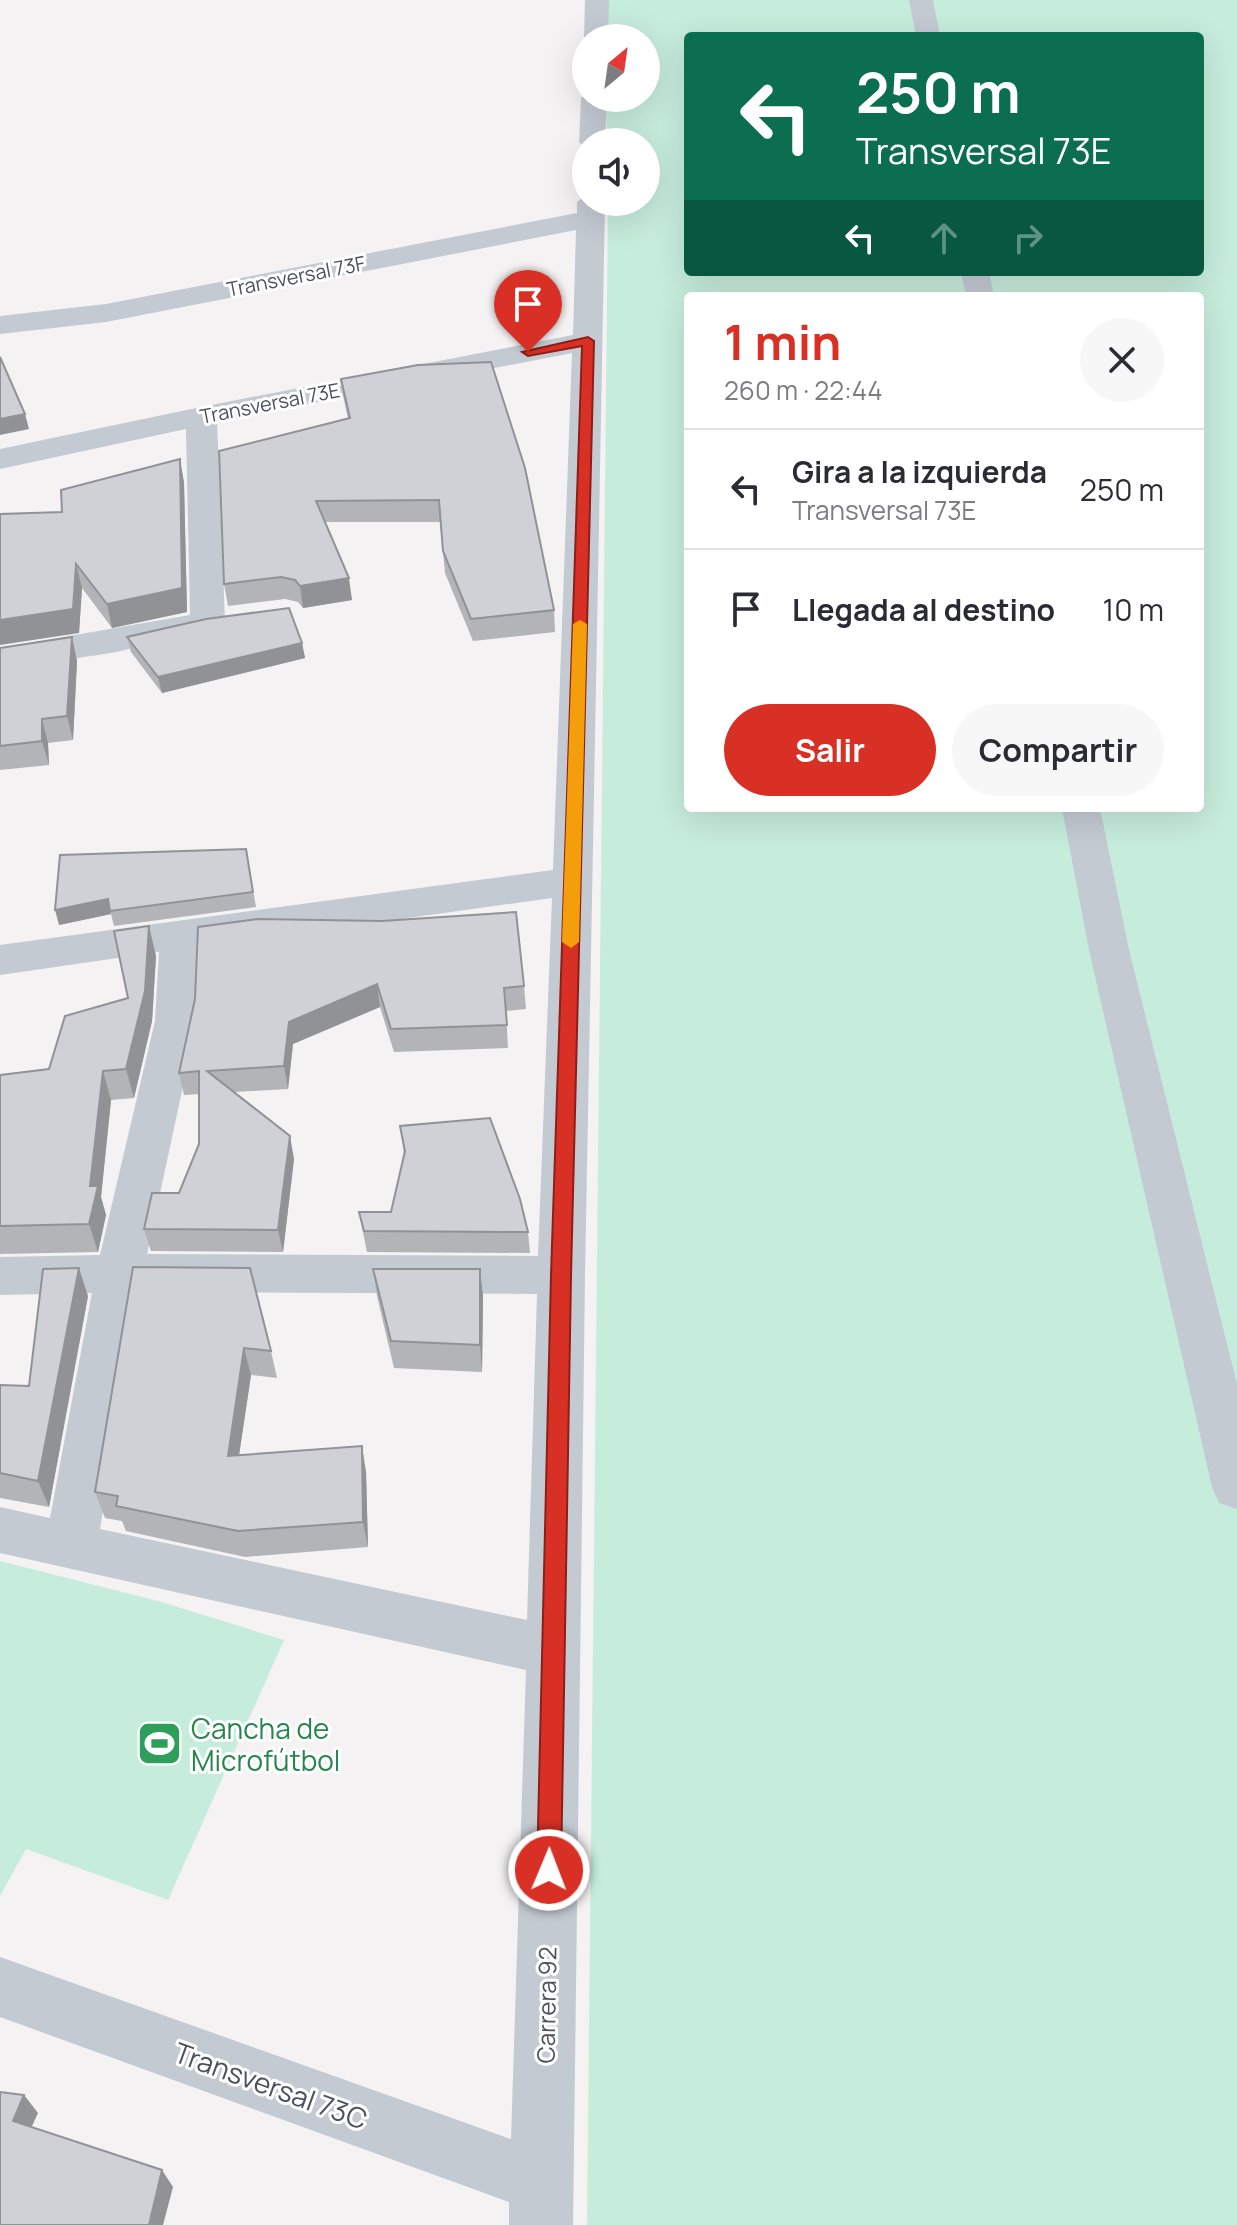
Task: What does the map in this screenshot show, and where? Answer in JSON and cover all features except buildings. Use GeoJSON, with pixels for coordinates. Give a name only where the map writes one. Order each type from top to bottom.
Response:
{"type":"FeatureCollection","features":[{"type":"Feature","properties":{"kind":"street"},"geometry":{"type":"LineString","coordinates":[[596,24],[597,0]]}},
{"type":"Feature","properties":{"kind":"street"},"geometry":{"type":"LineString","coordinates":[[921,0],[927,32]]}},
{"type":"Feature","properties":{"kind":"street","name":"Transversal 73F"},"geometry":{"type":"LineString","coordinates":[[0,325],[106,313],[572,214]]}},
{"type":"Feature","properties":{"kind":"street","name":"Carrera 92"},"geometry":{"type":"LineString","coordinates":[[542,2203],[561,1275],[590,216]]}},
{"type":"Feature","properties":{"kind":"street","name":"Transversal 73E"},"geometry":{"type":"LineString","coordinates":[[0,459],[201,416],[588,341]]}},
{"type":"Feature","properties":{"kind":"street"},"geometry":{"type":"LineString","coordinates":[[0,659],[117,641],[224,619],[201,416]]}},
{"type":"Feature","properties":{"kind":"street"},"geometry":{"type":"LineString","coordinates":[[1082,812],[1109,950],[1237,1487]]}},
{"type":"Feature","properties":{"kind":"street"},"geometry":{"type":"LineString","coordinates":[[0,960],[573,881]]}},
{"type":"Feature","properties":{"kind":"street"},"geometry":{"type":"LineString","coordinates":[[71,1546],[119,1273],[176,1021],[180,935]]}},
{"type":"Feature","properties":{"kind":"street"},"geometry":{"type":"LineString","coordinates":[[0,1276],[119,1273],[561,1275]]}},
{"type":"Feature","properties":{"kind":"street"},"geometry":{"type":"LineString","coordinates":[[0,1530],[553,1651]]}},
{"type":"Feature","properties":{"kind":"street","name":"Transversal 73C"},"geometry":{"type":"LineString","coordinates":[[0,1987],[542,2203]]}},
{"type":"Feature","properties":{"kind":"green space"},"geometry":{"type":"Polygon","coordinates":[[[605,0],[1237,0],[1237,2225],[587,2225],[608,216],[660,216],[660,128],[607,128],[606,112],[660,112],[660,24],[605,24],[605,0]]]}},
{"type":"Feature","properties":{"kind":"green space"},"geometry":{"type":"Polygon","coordinates":[[[0,1561],[158,1601],[284,1640],[168,1900],[26,1849],[0,1896],[0,1561]]]}},
{"type":"Feature","properties":{"kind":"slow traffic"},"geometry":{"type":"LineString","coordinates":[[571,942],[580,624]]}},
{"type":"Feature","properties":{"kind":"place","name":"Cancha de Microfútbol"},"geometry":{"type":"Point","coordinates":[160,1744]}},
{"type":"Feature","properties":{"kind":"route"},"geometry":{"type":"LineString","coordinates":[[528,352],[588,341],[561,1275],[549,1870]]}}]}
